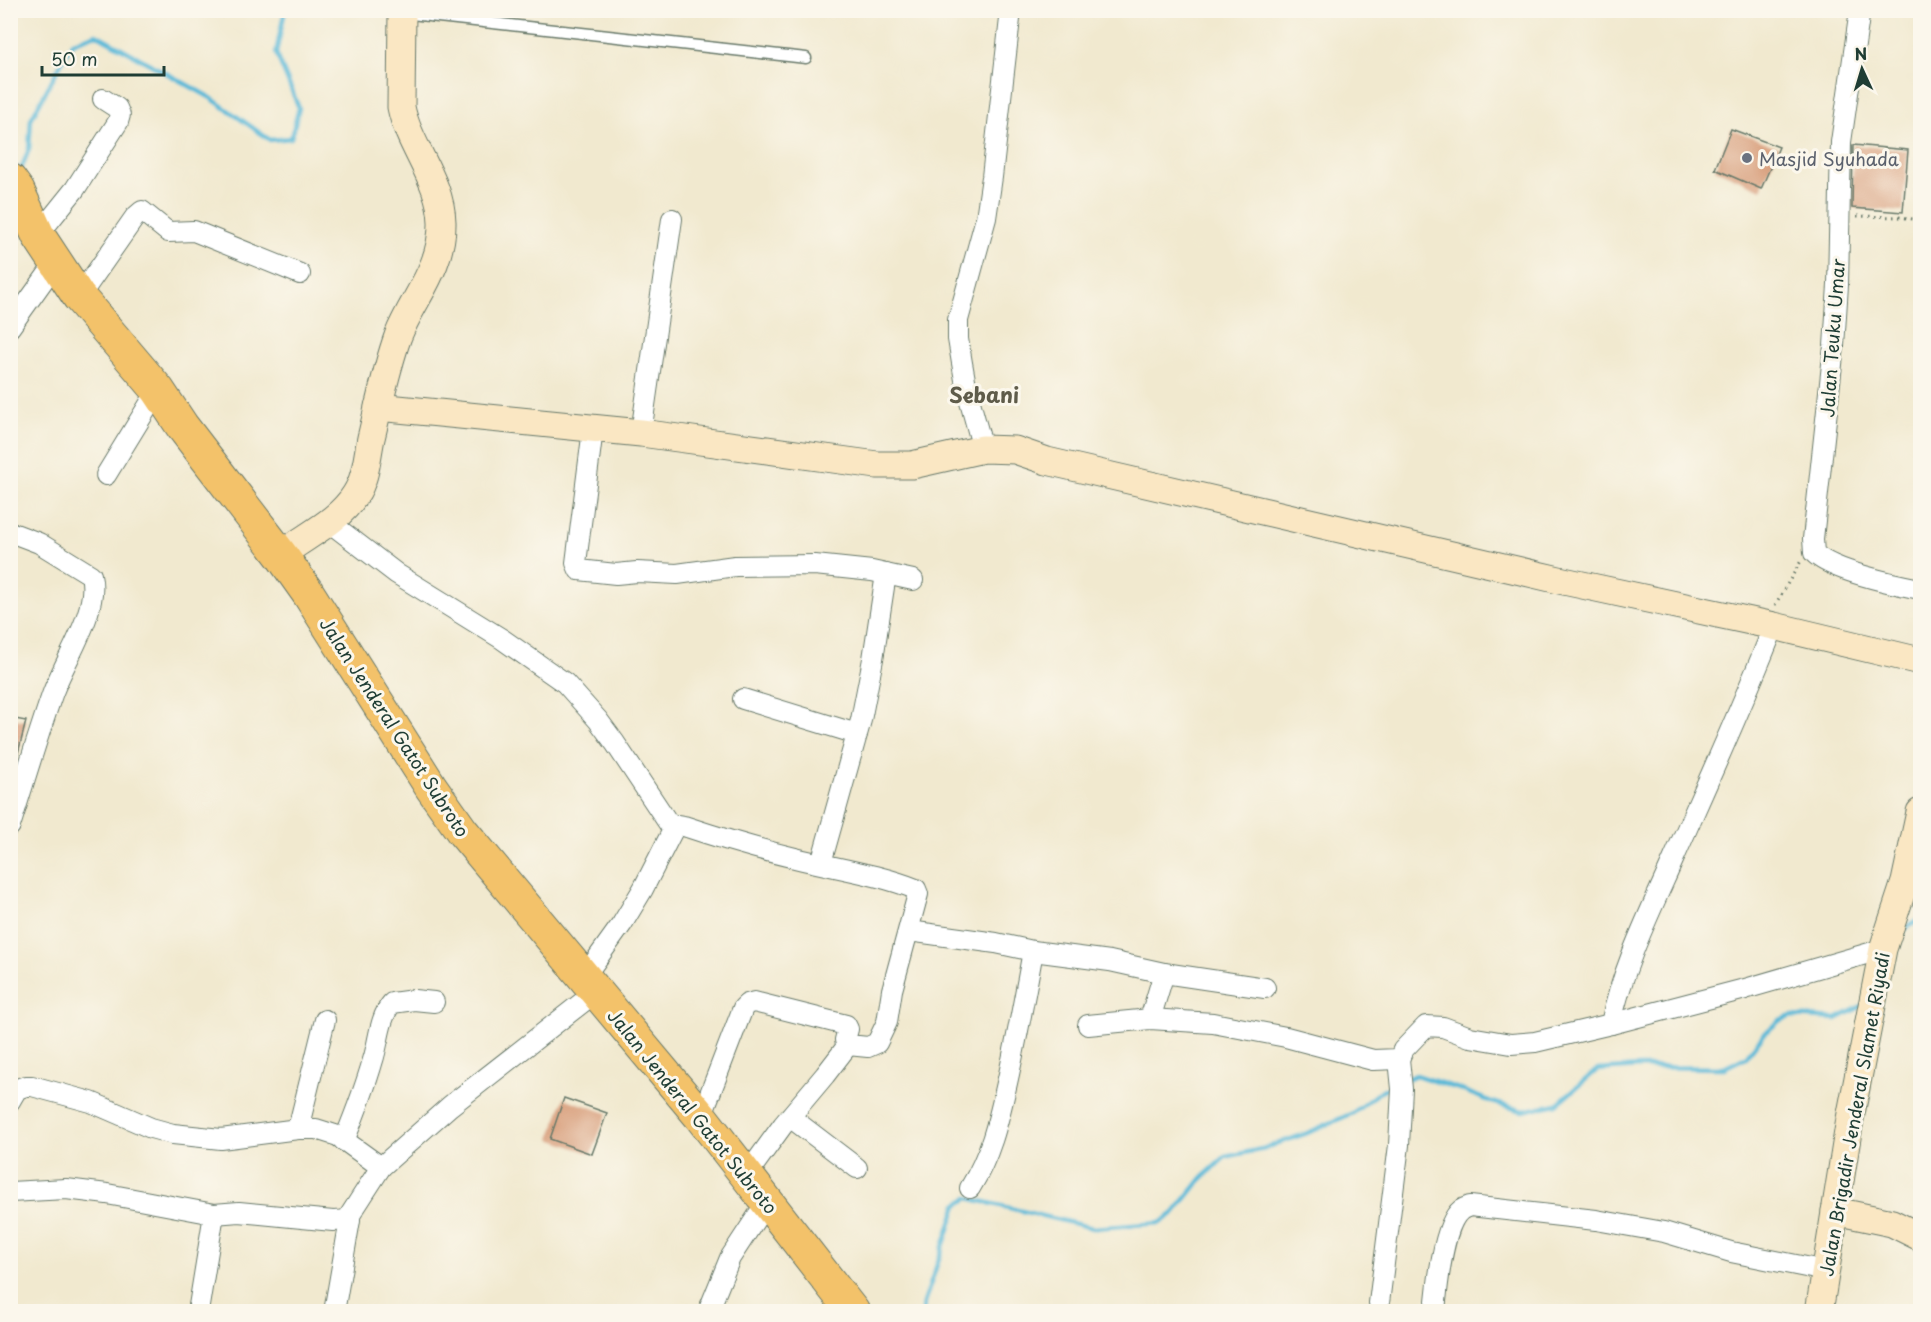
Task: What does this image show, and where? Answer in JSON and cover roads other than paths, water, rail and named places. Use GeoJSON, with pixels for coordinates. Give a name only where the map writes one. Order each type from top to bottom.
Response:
{"type":"FeatureCollection","features":[{"type":"Feature","properties":{"kind":"highway","name":"Jalan Jenderal Gatot Subroto"},"geometry":{"type":"LineString","coordinates":[[14,186],[55,264],[79,297],[158,390],[182,426],[281,555],[462,831],[701,1117],[766,1203],[853,1311]]}},
{"type":"Feature","properties":{"kind":"street"},"geometry":{"type":"LineString","coordinates":[[983,449],[967,391],[958,339],[958,320],[986,218],[1011,10]]}},
{"type":"Feature","properties":{"kind":"street","name":"Jalan Teuku Umar"},"geometry":{"type":"LineString","coordinates":[[1860,10],[1841,142],[1834,346],[1814,553],[1821,559],[1889,583],[1920,590]]}},
{"type":"Feature","properties":{"kind":"street"},"geometry":{"type":"LineString","coordinates":[[281,555],[329,522],[356,495],[362,483],[378,407],[399,335],[435,265],[442,222],[437,195],[411,139],[401,106],[402,12]]}},
{"type":"Feature","properties":{"kind":"street"},"geometry":{"type":"LineString","coordinates":[[38,235],[75,189],[118,122],[120,115],[117,108],[103,99]]}},
{"type":"Feature","properties":{"kind":"street"},"geometry":{"type":"LineString","coordinates":[[79,297],[135,217],[142,211],[168,232],[194,231],[300,274]]}},
{"type":"Feature","properties":{"kind":"street"},"geometry":{"type":"LineString","coordinates":[[641,433],[672,219]]}},
{"type":"Feature","properties":{"kind":"street"},"geometry":{"type":"LineString","coordinates":[[10,327],[55,264]]}},
{"type":"Feature","properties":{"kind":"street"},"geometry":{"type":"LineString","coordinates":[[106,475],[158,390]]}},
{"type":"Feature","properties":{"kind":"street"},"geometry":{"type":"LineString","coordinates":[[378,407],[641,433],[877,465],[912,465],[983,449],[1015,450],[1047,461],[1309,523],[1769,625],[1920,661]]}},
{"type":"Feature","properties":{"kind":"street"},"geometry":{"type":"LineString","coordinates":[[593,429],[576,563],[579,570],[616,574],[637,572],[677,574],[735,566],[815,565],[872,571],[913,580]]}},
{"type":"Feature","properties":{"kind":"street"},"geometry":{"type":"LineString","coordinates":[[329,522],[397,574],[502,639],[565,683],[615,743],[673,830]]}},
{"type":"Feature","properties":{"kind":"street"},"geometry":{"type":"LineString","coordinates":[[10,532],[39,543],[91,575],[93,585],[92,599],[53,692],[10,826]]}},
{"type":"Feature","properties":{"kind":"street"},"geometry":{"type":"LineString","coordinates":[[821,863],[857,734],[873,660],[886,574]]}},
{"type":"Feature","properties":{"kind":"street"},"geometry":{"type":"LineString","coordinates":[[1611,1024],[1616,1001],[1629,964],[1769,625]]}},
{"type":"Feature","properties":{"kind":"street"},"geometry":{"type":"LineString","coordinates":[[743,699],[857,734]]}},
{"type":"Feature","properties":{"kind":"street","name":"Jalan Brigadir Jenderal Slamet Riyadi"},"geometry":{"type":"LineString","coordinates":[[1819,1311],[1850,1119],[1882,949],[1905,882],[1920,812]]}},
{"type":"Feature","properties":{"kind":"street"},"geometry":{"type":"LineString","coordinates":[[334,1311],[350,1215],[381,1167],[590,984],[673,830],[678,825],[737,843],[916,889],[918,894],[900,956],[887,1022],[882,1036],[877,1043],[868,1047],[848,1045]]}},
{"type":"Feature","properties":{"kind":"street"},"geometry":{"type":"LineString","coordinates":[[909,931],[1110,961],[1164,973],[1265,988]]}},
{"type":"Feature","properties":{"kind":"street"},"geometry":{"type":"LineString","coordinates":[[1379,1303],[1399,1145],[1402,1089],[1399,1064],[1403,1050],[1426,1026],[1443,1027],[1470,1036],[1510,1044],[1535,1041],[1745,989],[1882,949]]}},
{"type":"Feature","properties":{"kind":"street"},"geometry":{"type":"LineString","coordinates":[[970,1188],[983,1166],[999,1116],[1019,1033],[1033,951]]}},
{"type":"Feature","properties":{"kind":"street"},"geometry":{"type":"LineString","coordinates":[[1150,1019],[1164,973]]}},
{"type":"Feature","properties":{"kind":"street"},"geometry":{"type":"LineString","coordinates":[[344,1141],[374,1058],[386,1010],[392,1003],[414,1000],[434,1002]]}},
{"type":"Feature","properties":{"kind":"street"},"geometry":{"type":"LineString","coordinates":[[701,1117],[743,1008],[747,1004],[754,1002],[846,1025],[848,1029],[845,1040],[848,1045]]}},
{"type":"Feature","properties":{"kind":"street"},"geometry":{"type":"LineString","coordinates":[[1088,1025],[1150,1019],[1213,1023],[1286,1037],[1373,1060],[1399,1064]]}},
{"type":"Feature","properties":{"kind":"street"},"geometry":{"type":"LineString","coordinates":[[298,1129],[326,1020]]}},
{"type":"Feature","properties":{"kind":"street"},"geometry":{"type":"LineString","coordinates":[[746,1176],[848,1045]]}},
{"type":"Feature","properties":{"kind":"street"},"geometry":{"type":"LineString","coordinates":[[10,1101],[17,1089],[32,1086],[91,1102],[151,1128],[173,1134],[204,1138],[221,1139],[298,1129],[316,1129],[338,1136],[381,1167]]}},
{"type":"Feature","properties":{"kind":"street"},"geometry":{"type":"LineString","coordinates":[[790,1117],[857,1168]]}},
{"type":"Feature","properties":{"kind":"street"},"geometry":{"type":"LineString","coordinates":[[10,1192],[66,1190],[107,1194],[214,1214],[239,1212],[333,1221],[350,1220]]}},
{"type":"Feature","properties":{"kind":"street"},"geometry":{"type":"LineString","coordinates":[[708,1311],[730,1258],[766,1203]]}},
{"type":"Feature","properties":{"kind":"street"},"geometry":{"type":"LineString","coordinates":[[1435,1311],[1441,1264],[1449,1231],[1461,1210],[1470,1206],[1596,1221],[1664,1232],[1731,1252],[1826,1271]]}},
{"type":"Feature","properties":{"kind":"street"},"geometry":{"type":"LineString","coordinates":[[1836,1211],[1892,1223],[1920,1237]]}},
{"type":"Feature","properties":{"kind":"street"},"geometry":{"type":"LineString","coordinates":[[198,1311],[214,1214]]}},
{"type":"Feature","properties":{"kind":"lane"},"geometry":{"type":"LineString","coordinates":[[402,12],[806,58]]}},
{"type":"Feature","properties":{"kind":"waterway"},"geometry":{"type":"LineString","coordinates":[[20,172],[29,149],[31,119],[72,43],[96,34],[211,98],[270,140],[291,138],[299,108],[276,53],[285,10]]}},
{"type":"Feature","properties":{"kind":"waterway"},"geometry":{"type":"LineString","coordinates":[[1900,932],[1920,919]]}},
{"type":"Feature","properties":{"kind":"waterway"},"geometry":{"type":"LineString","coordinates":[[1407,1079],[1416,1075],[1523,1111],[1557,1104],[1597,1070],[1640,1067],[1724,1068],[1746,1057],[1763,1035],[1780,1020],[1792,1016],[1836,1019],[1862,1006]]}},
{"type":"Feature","properties":{"kind":"waterway"},"geometry":{"type":"LineString","coordinates":[[923,1312],[957,1205],[968,1198],[1093,1228],[1160,1223],[1174,1213],[1202,1178],[1225,1157],[1262,1149],[1305,1134],[1353,1113],[1378,1093],[1397,1084]]}},
{"type":"Feature","properties":{"kind":"place","name":"Masjid Syuhada"},"geometry":{"type":"Point","coordinates":[1747,158]}},
{"type":"Feature","properties":{"kind":"district","name":"Sebani"},"geometry":{"type":"Point","coordinates":[984,394]}}]}
